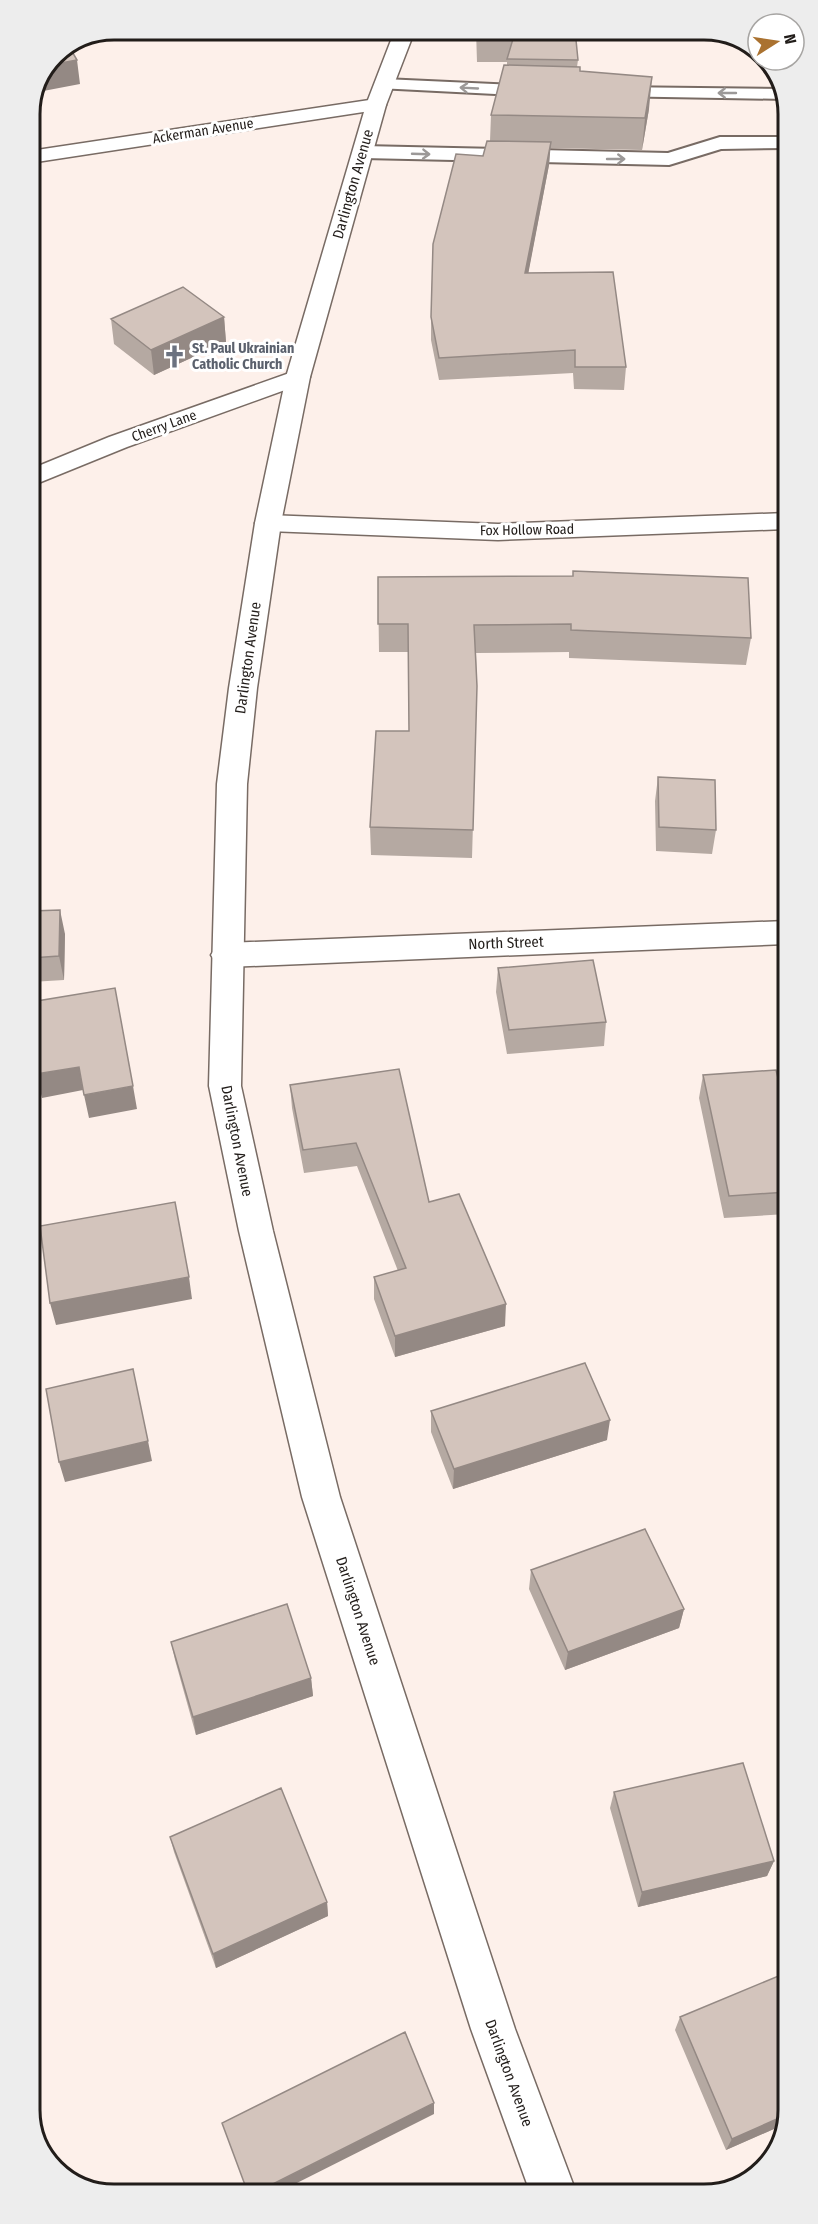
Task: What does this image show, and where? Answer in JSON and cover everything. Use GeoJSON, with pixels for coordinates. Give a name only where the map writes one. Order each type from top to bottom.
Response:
{"type":"FeatureCollection","features":[{"type":"Feature","properties":{"kind":"main road","name":"Darlington Avenue"},"geometry":{"type":"LineString","coordinates":[[401,40],[380,94],[298,377],[268,523],[243,688],[232,784],[226,955],[225,1086],[256,1231],[321,1497],[493,2029],[550,2184]]}},
{"type":"Feature","properties":{"kind":"main road","name":"Ackerman Avenue"},"geometry":{"type":"LineString","coordinates":[[41,155],[380,94]]}},
{"type":"Feature","properties":{"kind":"main road","name":"Cherry Lane"},"geometry":{"type":"LineString","coordinates":[[41,474],[118,442],[298,377]]}},
{"type":"Feature","properties":{"kind":"main road","name":"Fox Hollow Road"},"geometry":{"type":"LineString","coordinates":[[268,523],[498,532],[778,521]]}},
{"type":"Feature","properties":{"kind":"main road","name":"North Street"},"geometry":{"type":"LineString","coordinates":[[226,955],[778,932]]}},
{"type":"Feature","properties":{"kind":"lane"},"geometry":{"type":"LineString","coordinates":[[380,94],[553,92]]}},
{"type":"Feature","properties":{"kind":"lane"},"geometry":{"type":"LineString","coordinates":[[600,92],[775,94]]}},
{"type":"Feature","properties":{"kind":"lane"},"geometry":{"type":"LineString","coordinates":[[363,152],[669,159],[720,143],[778,143]]}},
{"type":"Feature","properties":{"kind":"building"},"geometry":{"type":"Polygon","coordinates":[[[512,41],[576,41],[578,60],[507,59],[512,41]]]}},
{"type":"Feature","properties":{"kind":"building"},"geometry":{"type":"Polygon","coordinates":[[[73,53],[77,60],[62,63],[73,53]]]}},
{"type":"Feature","properties":{"kind":"building"},"geometry":{"type":"Polygon","coordinates":[[[504,65],[580,67],[580,71],[652,77],[645,118],[491,115],[504,65]]]}},
{"type":"Feature","properties":{"kind":"building"},"geometry":{"type":"Polygon","coordinates":[[[487,141],[551,142],[525,273],[613,272],[626,367],[575,367],[575,350],[439,358],[431,317],[433,244],[456,154],[483,156],[487,141]]]}},
{"type":"Feature","properties":{"kind":"building"},"geometry":{"type":"Polygon","coordinates":[[[183,287],[224,317],[151,350],[111,319],[183,287]]]}},
{"type":"Feature","properties":{"kind":"building"},"geometry":{"type":"Polygon","coordinates":[[[573,571],[748,578],[751,638],[571,630],[571,624],[474,625],[477,686],[473,830],[370,827],[376,731],[409,731],[408,624],[378,624],[378,577],[573,576],[573,571]]]}},
{"type":"Feature","properties":{"kind":"building"},"geometry":{"type":"Polygon","coordinates":[[[658,777],[715,780],[716,830],[659,827],[658,777]]]}},
{"type":"Feature","properties":{"kind":"building"},"geometry":{"type":"Polygon","coordinates":[[[60,910],[59,956],[41,957],[41,911],[60,910]]]}},
{"type":"Feature","properties":{"kind":"building"},"geometry":{"type":"Polygon","coordinates":[[[593,960],[606,1022],[509,1030],[498,968],[593,960]]]}},
{"type":"Feature","properties":{"kind":"building"},"geometry":{"type":"Polygon","coordinates":[[[115,988],[133,1086],[84,1095],[79,1067],[41,1073],[41,1000],[115,988]]]}},
{"type":"Feature","properties":{"kind":"building"},"geometry":{"type":"Polygon","coordinates":[[[399,1069],[429,1202],[459,1194],[506,1304],[395,1336],[374,1277],[406,1268],[356,1143],[303,1150],[290,1085],[399,1069]]]}},
{"type":"Feature","properties":{"kind":"building"},"geometry":{"type":"Polygon","coordinates":[[[776,1070],[778,1078],[778,1193],[729,1196],[703,1075],[776,1070]]]}},
{"type":"Feature","properties":{"kind":"building"},"geometry":{"type":"Polygon","coordinates":[[[175,1202],[189,1277],[50,1303],[40,1226],[175,1202]]]}},
{"type":"Feature","properties":{"kind":"building"},"geometry":{"type":"Polygon","coordinates":[[[585,1363],[610,1420],[454,1469],[431,1411],[585,1363]]]}},
{"type":"Feature","properties":{"kind":"building"},"geometry":{"type":"Polygon","coordinates":[[[133,1369],[148,1441],[59,1462],[46,1389],[133,1369]]]}},
{"type":"Feature","properties":{"kind":"building"},"geometry":{"type":"Polygon","coordinates":[[[645,1529],[684,1609],[568,1652],[531,1570],[645,1529]]]}},
{"type":"Feature","properties":{"kind":"building"},"geometry":{"type":"Polygon","coordinates":[[[287,1604],[311,1678],[193,1717],[171,1642],[287,1604]]]}},
{"type":"Feature","properties":{"kind":"building"},"geometry":{"type":"Polygon","coordinates":[[[743,1763],[774,1861],[642,1892],[614,1792],[743,1763]]]}},
{"type":"Feature","properties":{"kind":"building"},"geometry":{"type":"Polygon","coordinates":[[[281,1788],[327,1902],[213,1954],[170,1837],[281,1788]]]}},
{"type":"Feature","properties":{"kind":"building"},"geometry":{"type":"Polygon","coordinates":[[[778,1976],[777,2119],[732,2139],[680,2017],[778,1976]]]}},
{"type":"Feature","properties":{"kind":"building"},"geometry":{"type":"Polygon","coordinates":[[[405,2032],[434,2103],[274,2183],[244,2183],[222,2123],[405,2032]]]}},
{"type":"Feature","properties":{"kind":"place","name":"St. Paul Ukrainian Catholic Church"},"geometry":{"type":"Point","coordinates":[174,356]}}]}
